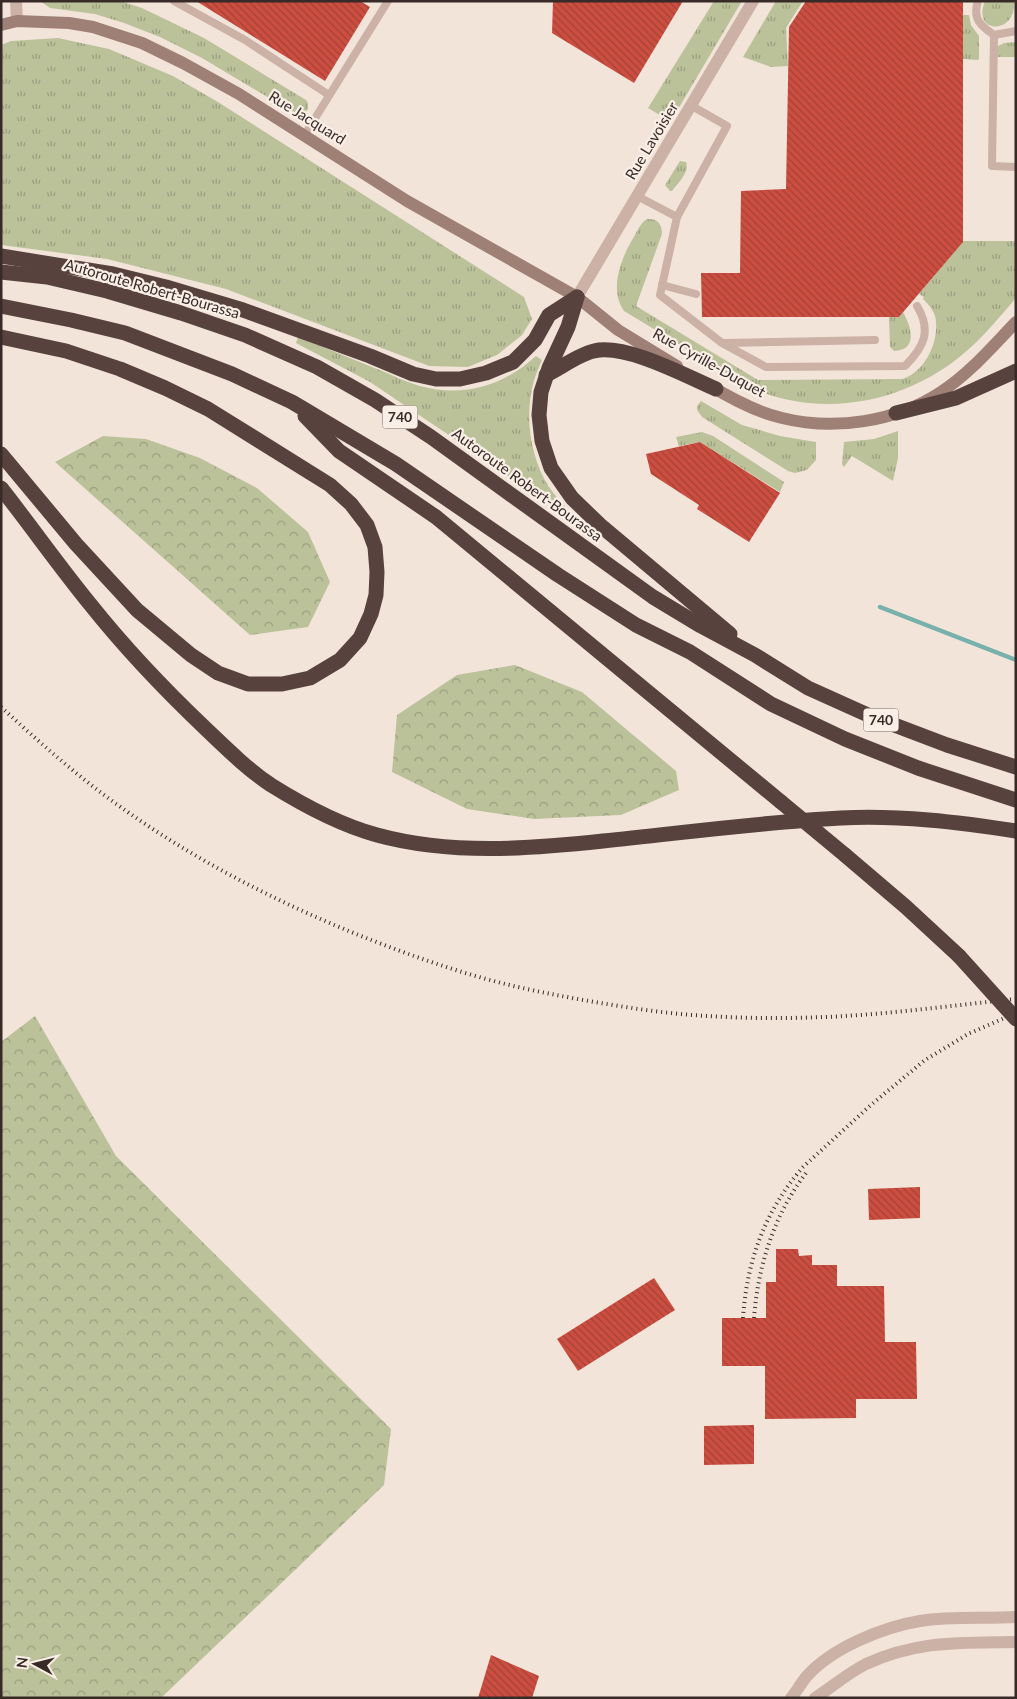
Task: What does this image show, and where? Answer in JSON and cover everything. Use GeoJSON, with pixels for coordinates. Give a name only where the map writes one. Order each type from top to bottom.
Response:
{"type":"FeatureCollection","features":[{"type":"Feature","properties":{"kind":"highway"},"geometry":{"type":"LineString","coordinates":[[1,256],[113,274],[166,287],[243,310],[370,356],[413,374],[436,378],[460,379],[486,373],[513,362],[535,340],[549,315],[577,296]]}},
{"type":"Feature","properties":{"kind":"highway","name":"Autoroute Robert-Bourassa"},"geometry":{"type":"LineString","coordinates":[[1,272],[47,277],[108,291],[245,335],[317,367],[375,400],[431,437],[653,596],[808,688],[868,715],[947,745],[1016,767]]}},
{"type":"Feature","properties":{"kind":"highway"},"geometry":{"type":"LineString","coordinates":[[577,296],[568,327],[546,375],[541,392],[539,415],[542,441],[551,468],[572,498],[600,525],[754,655]]}},
{"type":"Feature","properties":{"kind":"highway","name":"740"},"geometry":{"type":"LineString","coordinates":[[1,306],[124,333],[232,374],[292,402],[396,464],[558,576],[636,625],[690,652],[771,704],[845,739],[909,764],[1016,800]]}},
{"type":"Feature","properties":{"kind":"highway"},"geometry":{"type":"LineString","coordinates":[[1,337],[66,351],[166,388],[208,410],[330,485],[351,504],[366,525],[375,547],[378,572],[376,595],[371,614],[360,638],[340,660],[310,678],[282,684],[248,684],[218,673],[191,655],[137,610],[76,544],[1,454]]}},
{"type":"Feature","properties":{"kind":"highway"},"geometry":{"type":"LineString","coordinates":[[546,375],[586,353],[614,349],[632,353],[716,389]]}},
{"type":"Feature","properties":{"kind":"highway"},"geometry":{"type":"LineString","coordinates":[[896,413],[956,398],[1001,376],[1016,371]]}},
{"type":"Feature","properties":{"kind":"highway"},"geometry":{"type":"LineString","coordinates":[[292,402],[339,451],[436,517],[845,855],[906,907],[959,956],[1016,1019]]}},
{"type":"Feature","properties":{"kind":"highway"},"geometry":{"type":"LineString","coordinates":[[1,488],[90,605],[180,705],[236,757],[270,784],[301,802],[334,819],[376,834],[413,842],[466,848],[540,848],[842,818],[894,818],[971,824],[1016,831]]}},
{"type":"Feature","properties":{"kind":"main road","name":"Rue Jacquard"},"geometry":{"type":"LineString","coordinates":[[1,25],[18,21],[93,26],[142,44],[184,63],[223,85],[407,201],[577,296]]}},
{"type":"Feature","properties":{"kind":"main road","name":"Rue Cyrille-Duquet"},"geometry":{"type":"LineString","coordinates":[[577,296],[618,330],[716,389],[748,406],[782,418],[815,423],[847,422],[896,413],[927,401],[955,382],[1016,322]]}},
{"type":"Feature","properties":{"kind":"street"},"geometry":{"type":"LineString","coordinates":[[16,1],[18,21]]}},
{"type":"Feature","properties":{"kind":"street","name":"Rue Lavoisier"},"geometry":{"type":"LineString","coordinates":[[577,296],[753,1]]}},
{"type":"Feature","properties":{"kind":"street"},"geometry":{"type":"LineString","coordinates":[[791,1698],[808,1676],[828,1659],[859,1641],[890,1629],[921,1621],[1016,1617]]}},
{"type":"Feature","properties":{"kind":"street"},"geometry":{"type":"LineString","coordinates":[[815,1698],[865,1665],[913,1647],[948,1643],[1016,1642]]}},
{"type":"Feature","properties":{"kind":"lane"},"geometry":{"type":"LineString","coordinates":[[174,1],[245,40],[329,95]]}},
{"type":"Feature","properties":{"kind":"lane"},"geometry":{"type":"LineString","coordinates":[[304,136],[388,1]]}},
{"type":"Feature","properties":{"kind":"lane"},"geometry":{"type":"LineString","coordinates":[[978,1],[975,9],[979,24],[994,35],[1016,31]]}},
{"type":"Feature","properties":{"kind":"lane"},"geometry":{"type":"LineString","coordinates":[[994,35],[992,166],[1016,167]]}},
{"type":"Feature","properties":{"kind":"lane"},"geometry":{"type":"LineString","coordinates":[[692,106],[727,126],[677,217],[660,295],[722,343],[766,367],[905,366],[915,356],[925,338],[923,316],[917,306]]}},
{"type":"Feature","properties":{"kind":"lane"},"geometry":{"type":"LineString","coordinates":[[637,196],[677,217]]}},
{"type":"Feature","properties":{"kind":"lane"},"geometry":{"type":"LineString","coordinates":[[662,285],[696,294]]}},
{"type":"Feature","properties":{"kind":"lane"},"geometry":{"type":"LineString","coordinates":[[722,343],[875,340]]}},
{"type":"Feature","properties":{"kind":"green space"},"geometry":{"type":"Polygon","coordinates":[[[40,1],[120,1],[142,8],[204,38],[306,100],[308,109],[304,114],[296,114],[202,58],[160,37],[95,14],[50,8],[40,1]]]}},
{"type":"Feature","properties":{"kind":"green space"},"geometry":{"type":"Polygon","coordinates":[[[714,1],[742,1],[674,116],[663,117],[648,108],[714,1]]]}},
{"type":"Feature","properties":{"kind":"green space"},"geometry":{"type":"Polygon","coordinates":[[[776,1],[803,1],[786,28],[788,66],[771,67],[743,57],[776,1]]]}},
{"type":"Feature","properties":{"kind":"green space"},"geometry":{"type":"Polygon","coordinates":[[[985,1],[1014,1],[1013,12],[1009,20],[995,27],[989,25],[984,20],[982,12],[985,1]]]}},
{"type":"Feature","properties":{"kind":"green space"},"geometry":{"type":"Polygon","coordinates":[[[963,15],[969,15],[971,25],[979,36],[978,60],[963,59],[963,15]]]}},
{"type":"Feature","properties":{"kind":"green space"},"geometry":{"type":"Polygon","coordinates":[[[58,38],[109,49],[173,76],[218,102],[524,297],[532,319],[522,335],[497,355],[468,367],[429,366],[226,289],[107,259],[1,245],[1,45],[11,41],[58,38]]]}},
{"type":"Feature","properties":{"kind":"green space"},"geometry":{"type":"Polygon","coordinates":[[[1016,42],[1016,57],[997,57],[996,47],[1004,43],[1016,42]]]}},
{"type":"Feature","properties":{"kind":"green space"},"geometry":{"type":"Polygon","coordinates":[[[680,161],[686,162],[685,173],[672,191],[670,191],[665,185],[680,161]]]}},
{"type":"Feature","properties":{"kind":"green space"},"geometry":{"type":"Polygon","coordinates":[[[647,219],[654,219],[658,222],[662,234],[636,306],[758,380],[902,379],[910,376],[917,371],[928,356],[936,331],[936,319],[933,312],[923,299],[924,297],[919,294],[963,241],[1016,241],[1016,298],[970,348],[947,366],[922,381],[868,400],[839,404],[810,403],[782,398],[754,389],[741,382],[624,311],[617,293],[619,273],[630,243],[640,226],[647,219]]]}},
{"type":"Feature","properties":{"kind":"green space"},"geometry":{"type":"Polygon","coordinates":[[[903,312],[910,330],[910,342],[902,350],[894,351],[890,347],[889,317],[899,317],[903,312]]]}},
{"type":"Feature","properties":{"kind":"green space"},"geometry":{"type":"Polygon","coordinates":[[[298,337],[420,386],[452,391],[482,387],[496,382],[510,375],[536,356],[542,360],[534,381],[529,408],[533,449],[542,475],[549,487],[574,516],[570,520],[477,454],[370,382],[296,343],[298,337]]]}},
{"type":"Feature","properties":{"kind":"green space"},"geometry":{"type":"Polygon","coordinates":[[[701,401],[742,425],[780,436],[816,442],[816,460],[807,470],[795,473],[788,471],[702,417],[697,410],[697,406],[701,401]]]}},
{"type":"Feature","properties":{"kind":"green space"},"geometry":{"type":"Polygon","coordinates":[[[898,431],[898,458],[893,481],[852,456],[844,467],[842,464],[844,442],[874,439],[898,431]]]}},
{"type":"Feature","properties":{"kind":"green space"},"geometry":{"type":"Polygon","coordinates":[[[702,432],[713,436],[784,482],[780,492],[700,442],[679,446],[676,437],[702,432]]]}},
{"type":"Feature","properties":{"kind":"green space"},"geometry":{"type":"Polygon","coordinates":[[[103,436],[146,439],[200,458],[257,488],[308,532],[330,582],[308,627],[250,635],[55,462],[103,436]]]}},
{"type":"Feature","properties":{"kind":"green space"},"geometry":{"type":"Polygon","coordinates":[[[515,665],[582,692],[676,771],[679,790],[621,815],[534,819],[467,809],[392,772],[397,715],[457,675],[515,665]]]}},
{"type":"Feature","properties":{"kind":"green space"},"geometry":{"type":"Polygon","coordinates":[[[35,1016],[116,1156],[391,1429],[384,1485],[161,1698],[1,1698],[1,1042],[35,1016]]]}},
{"type":"Feature","properties":{"kind":"building"},"geometry":{"type":"Polygon","coordinates":[[[196,1],[360,1],[370,7],[325,81],[196,1]]]}},
{"type":"Feature","properties":{"kind":"building"},"geometry":{"type":"Polygon","coordinates":[[[553,1],[683,1],[634,83],[552,33],[553,1]]]}},
{"type":"Feature","properties":{"kind":"building"},"geometry":{"type":"Polygon","coordinates":[[[806,1],[963,1],[963,242],[899,317],[702,317],[701,273],[740,273],[741,191],[786,189],[789,27],[806,1]]]}},
{"type":"Feature","properties":{"kind":"building"},"geometry":{"type":"Polygon","coordinates":[[[700,442],[780,493],[749,542],[697,509],[699,505],[651,474],[646,454],[700,442]]]}},
{"type":"Feature","properties":{"kind":"building"},"geometry":{"type":"Polygon","coordinates":[[[920,1187],[920,1218],[869,1220],[868,1189],[920,1187]]]}},
{"type":"Feature","properties":{"kind":"building"},"geometry":{"type":"Polygon","coordinates":[[[776,1249],[798,1249],[799,1256],[812,1255],[812,1265],[837,1265],[837,1286],[884,1286],[885,1342],[916,1342],[917,1399],[856,1399],[856,1418],[765,1419],[765,1366],[722,1366],[722,1318],[766,1318],[766,1282],[776,1282],[776,1249]]]}},
{"type":"Feature","properties":{"kind":"building"},"geometry":{"type":"Polygon","coordinates":[[[654,1278],[675,1310],[578,1371],[557,1339],[654,1278]]]}},
{"type":"Feature","properties":{"kind":"building"},"geometry":{"type":"Polygon","coordinates":[[[754,1425],[754,1464],[704,1465],[704,1426],[754,1425]]]}},
{"type":"Feature","properties":{"kind":"building"},"geometry":{"type":"Polygon","coordinates":[[[491,1655],[539,1676],[532,1698],[478,1698],[491,1655]]]}},
{"type":"Feature","properties":{"kind":"waterway"},"geometry":{"type":"LineString","coordinates":[[880,607],[1016,660]]}},
{"type":"Feature","properties":{"kind":"railway"},"geometry":{"type":"LineString","coordinates":[[1,707],[100,792],[144,823],[203,860],[265,893],[361,936],[478,977],[534,991],[645,1010],[731,1017],[802,1018],[849,1016],[1016,999]]}},
{"type":"Feature","properties":{"kind":"railway"},"geometry":{"type":"LineString","coordinates":[[743,1318],[749,1276],[760,1237],[778,1201],[803,1167],[872,1104],[925,1060],[968,1034],[1016,1013]]}},
{"type":"Feature","properties":{"kind":"railway"},"geometry":{"type":"LineString","coordinates":[[754,1318],[759,1279],[770,1242],[785,1206],[806,1173]]}}]}
